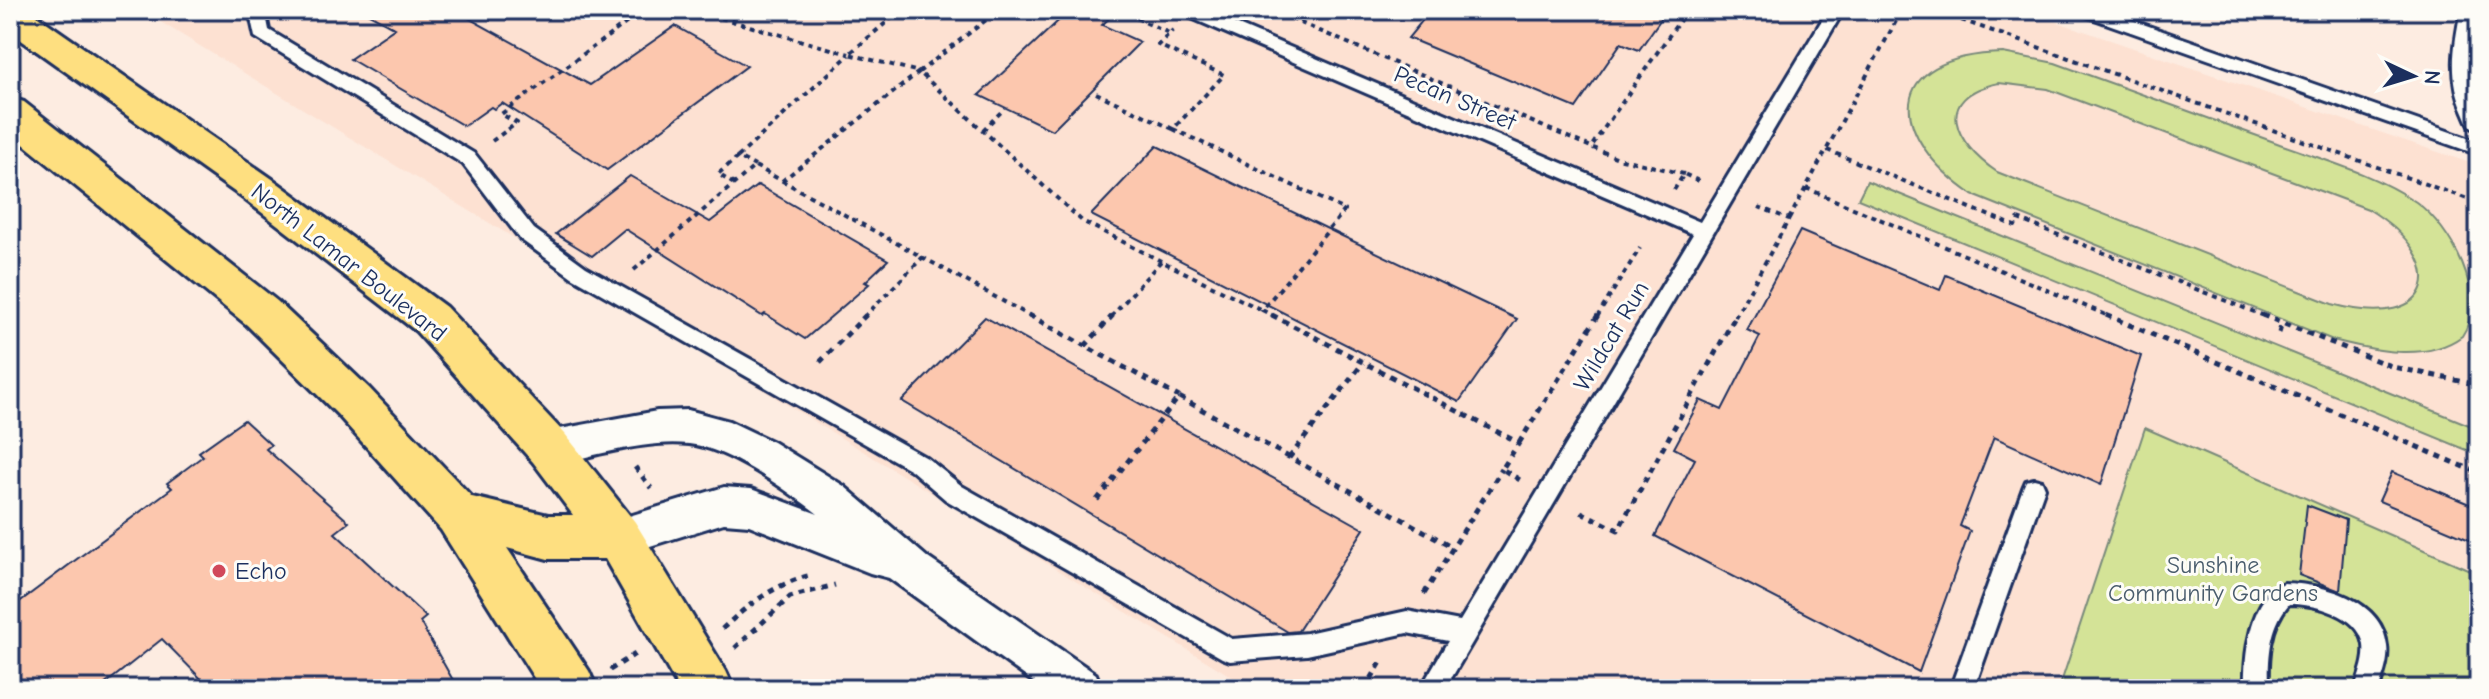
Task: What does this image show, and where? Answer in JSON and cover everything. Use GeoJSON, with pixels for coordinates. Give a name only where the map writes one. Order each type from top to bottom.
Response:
{"type":"FeatureCollection","features":[{"type":"Feature","properties":{"kind":"main road","name":"North Lamar Boulevard"},"geometry":{"type":"LineString","coordinates":[[10,14],[257,188],[431,319],[549,448],[717,674]]}},
{"type":"Feature","properties":{"kind":"main road"},"geometry":{"type":"LineString","coordinates":[[10,112],[262,313],[353,401],[458,515],[589,681]]}},
{"type":"Feature","properties":{"kind":"main road"},"geometry":{"type":"LineString","coordinates":[[458,515],[548,537],[618,537]]}},
{"type":"Feature","properties":{"kind":"street"},"geometry":{"type":"LineString","coordinates":[[549,448],[657,428],[688,427],[715,433],[759,454],[829,499],[913,572],[1080,689]]}},
{"type":"Feature","properties":{"kind":"street"},"geometry":{"type":"LineString","coordinates":[[618,537],[724,505],[751,507],[913,572]]}},
{"type":"Feature","properties":{"kind":"lane"},"geometry":{"type":"LineString","coordinates":[[257,10],[261,33],[469,159],[527,234],[579,272],[919,464],[954,493],[1230,650],[1307,644],[1407,622],[1464,633]]}},
{"type":"Feature","properties":{"kind":"lane","name":"Pecan Street"},"geometry":{"type":"LineString","coordinates":[[1188,10],[1703,231]]}},
{"type":"Feature","properties":{"kind":"lane","name":"Wildcat Run"},"geometry":{"type":"LineString","coordinates":[[1439,687],[1464,633],[1836,10]]}},
{"type":"Feature","properties":{"kind":"lane"},"geometry":{"type":"LineString","coordinates":[[2086,10],[2479,149]]}},
{"type":"Feature","properties":{"kind":"lane"},"geometry":{"type":"LineString","coordinates":[[2469,10],[2471,50],[2459,69],[2463,93],[2479,125]]}},
{"type":"Feature","properties":{"kind":"lane"},"geometry":{"type":"LineString","coordinates":[[1962,689],[2034,488]]}},
{"type":"Feature","properties":{"kind":"lane"},"geometry":{"type":"LineString","coordinates":[[2257,689],[2256,660],[2273,603],[2284,593],[2301,592],[2349,610],[2374,637],[2375,658],[2367,689]]}},
{"type":"Feature","properties":{"kind":"path"},"geometry":{"type":"LineString","coordinates":[[486,144],[517,123],[501,114],[644,10]]}},
{"type":"Feature","properties":{"kind":"path"},"geometry":{"type":"LineString","coordinates":[[692,10],[919,72],[1082,221],[1519,443]]}},
{"type":"Feature","properties":{"kind":"path"},"geometry":{"type":"LineString","coordinates":[[734,184],[718,174],[901,10]]}},
{"type":"Feature","properties":{"kind":"path"},"geometry":{"type":"LineString","coordinates":[[782,181],[999,10]]}},
{"type":"Feature","properties":{"kind":"path"},"geometry":{"type":"LineString","coordinates":[[1118,10],[1172,31],[1158,45],[1224,75],[1173,129]]}},
{"type":"Feature","properties":{"kind":"path"},"geometry":{"type":"LineString","coordinates":[[1303,10],[1294,20],[1618,158],[1684,174],[1699,181]]}},
{"type":"Feature","properties":{"kind":"path"},"geometry":{"type":"LineString","coordinates":[[1591,147],[1687,10]]}},
{"type":"Feature","properties":{"kind":"path"},"geometry":{"type":"LineString","coordinates":[[1581,512],[1618,530],[1902,10]]}},
{"type":"Feature","properties":{"kind":"path"},"geometry":{"type":"LineString","coordinates":[[1933,10],[2479,203]]}},
{"type":"Feature","properties":{"kind":"path"},"geometry":{"type":"LineString","coordinates":[[1096,93],[1345,210],[1262,310]]}},
{"type":"Feature","properties":{"kind":"path"},"geometry":{"type":"LineString","coordinates":[[983,130],[1001,112]]}},
{"type":"Feature","properties":{"kind":"path"},"geometry":{"type":"LineString","coordinates":[[1827,150],[2015,226],[2018,219],[2393,367],[2479,385]]}},
{"type":"Feature","properties":{"kind":"path"},"geometry":{"type":"LineString","coordinates":[[738,157],[1453,547]]}},
{"type":"Feature","properties":{"kind":"path"},"geometry":{"type":"LineString","coordinates":[[627,276],[755,166]]}},
{"type":"Feature","properties":{"kind":"path"},"geometry":{"type":"LineString","coordinates":[[1674,191],[1684,174]]}},
{"type":"Feature","properties":{"kind":"path"},"geometry":{"type":"LineString","coordinates":[[1806,188],[2479,473]]}},
{"type":"Feature","properties":{"kind":"path"},"geometry":{"type":"LineString","coordinates":[[1759,207],[1789,219]]}},
{"type":"Feature","properties":{"kind":"path"},"geometry":{"type":"LineString","coordinates":[[1419,600],[1640,248]]}},
{"type":"Feature","properties":{"kind":"path"},"geometry":{"type":"LineString","coordinates":[[820,362],[923,257]]}},
{"type":"Feature","properties":{"kind":"path"},"geometry":{"type":"LineString","coordinates":[[1085,346],[1161,261]]}},
{"type":"Feature","properties":{"kind":"path"},"geometry":{"type":"LineString","coordinates":[[2279,333],[2282,323]]}},
{"type":"Feature","properties":{"kind":"path"},"geometry":{"type":"LineString","coordinates":[[1289,458],[1363,363]]}},
{"type":"Feature","properties":{"kind":"path"},"geometry":{"type":"LineString","coordinates":[[1097,500],[1179,397]]}},
{"type":"Feature","properties":{"kind":"path"},"geometry":{"type":"LineString","coordinates":[[1502,469],[1520,480]]}},
{"type":"Feature","properties":{"kind":"path"},"geometry":{"type":"LineString","coordinates":[[713,638],[758,596],[788,581],[814,574]]}},
{"type":"Feature","properties":{"kind":"path"},"geometry":{"type":"LineString","coordinates":[[717,674],[779,604],[800,592],[843,583]]}},
{"type":"Feature","properties":{"kind":"path"},"geometry":{"type":"LineString","coordinates":[[1365,689],[1390,649]]}},
{"type":"Feature","properties":{"kind":"path"},"geometry":{"type":"LineString","coordinates":[[589,681],[641,650]]}},
{"type":"Feature","properties":{"kind":"shaded area"},"geometry":{"type":"Polygon","coordinates":[[[141,10],[2022,10],[2479,166],[2479,574],[2145,428],[2059,689],[1252,689],[141,10]]]}},
{"type":"Feature","properties":{"kind":"green space"},"geometry":{"type":"Polygon","coordinates":[[[2003,53],[2055,63],[2348,168],[2400,192],[2429,213],[2442,228],[2462,264],[2469,283],[2471,302],[2469,320],[2462,336],[2448,344],[2416,352],[2381,350],[2333,340],[1973,195],[1945,172],[1924,148],[1913,125],[1910,103],[1917,84],[1935,68],[1963,58],[2003,53]],[[1999,83],[1978,90],[1964,99],[1957,110],[1961,135],[1982,161],[1997,172],[2332,304],[2367,310],[2394,309],[2412,300],[2422,287],[2422,270],[2413,250],[2395,229],[2368,209],[2048,89],[1999,83]]]}},
{"type":"Feature","properties":{"kind":"green space"},"geometry":{"type":"Polygon","coordinates":[[[1867,181],[2479,429],[2479,455],[1858,199],[1867,181]]]}},
{"type":"Feature","properties":{"kind":"green space","name":"Sunshine Community Gardens"},"geometry":{"type":"Polygon","coordinates":[[[2145,428],[2479,574],[2479,689],[2059,689],[2145,428]]]}},
{"type":"Feature","properties":{"kind":"building"},"geometry":{"type":"Polygon","coordinates":[[[362,10],[454,10],[590,85],[675,26],[747,66],[607,170],[502,103],[464,126],[350,59],[395,28],[362,10]]]}},
{"type":"Feature","properties":{"kind":"building"},"geometry":{"type":"Polygon","coordinates":[[[1070,10],[1118,10],[1102,25],[1140,42],[1052,130],[979,95],[1070,10]]]}},
{"type":"Feature","properties":{"kind":"building"},"geometry":{"type":"Polygon","coordinates":[[[1431,10],[1667,10],[1639,50],[1621,43],[1576,108],[1408,38],[1431,10]]]}},
{"type":"Feature","properties":{"kind":"building"},"geometry":{"type":"Polygon","coordinates":[[[1157,146],[1517,319],[1459,402],[1091,215],[1157,146]]]}},
{"type":"Feature","properties":{"kind":"building"},"geometry":{"type":"Polygon","coordinates":[[[630,176],[710,222],[758,185],[888,260],[865,282],[869,284],[805,339],[765,314],[762,316],[625,229],[592,256],[556,234],[630,176]]]}},
{"type":"Feature","properties":{"kind":"building"},"geometry":{"type":"Polygon","coordinates":[[[1800,231],[1940,290],[1946,275],[2141,356],[2101,485],[1994,437],[1960,526],[1970,531],[1919,672],[1655,536],[1695,459],[1674,448],[1700,400],[1722,410],[1760,336],[1747,330],[1800,231]]]}},
{"type":"Feature","properties":{"kind":"building"},"geometry":{"type":"Polygon","coordinates":[[[985,317],[1364,529],[1298,631],[1288,632],[902,401],[985,317]]]}},
{"type":"Feature","properties":{"kind":"building","name":"Echo"},"geometry":{"type":"Polygon","coordinates":[[[244,420],[271,445],[266,449],[349,522],[335,533],[426,617],[420,622],[458,689],[211,689],[162,639],[99,689],[10,689],[10,609],[172,488],[167,483],[203,456],[199,452],[244,420]]]}},
{"type":"Feature","properties":{"kind":"building"},"geometry":{"type":"Polygon","coordinates":[[[2392,472],[2479,508],[2479,543],[2379,501],[2392,472]]]}},
{"type":"Feature","properties":{"kind":"building"},"geometry":{"type":"Polygon","coordinates":[[[2307,505],[2346,520],[2340,591],[2299,575],[2307,505]]]}},
{"type":"Feature","properties":{"kind":"place","name":"Echo"},"geometry":{"type":"Point","coordinates":[219,571]}}]}
